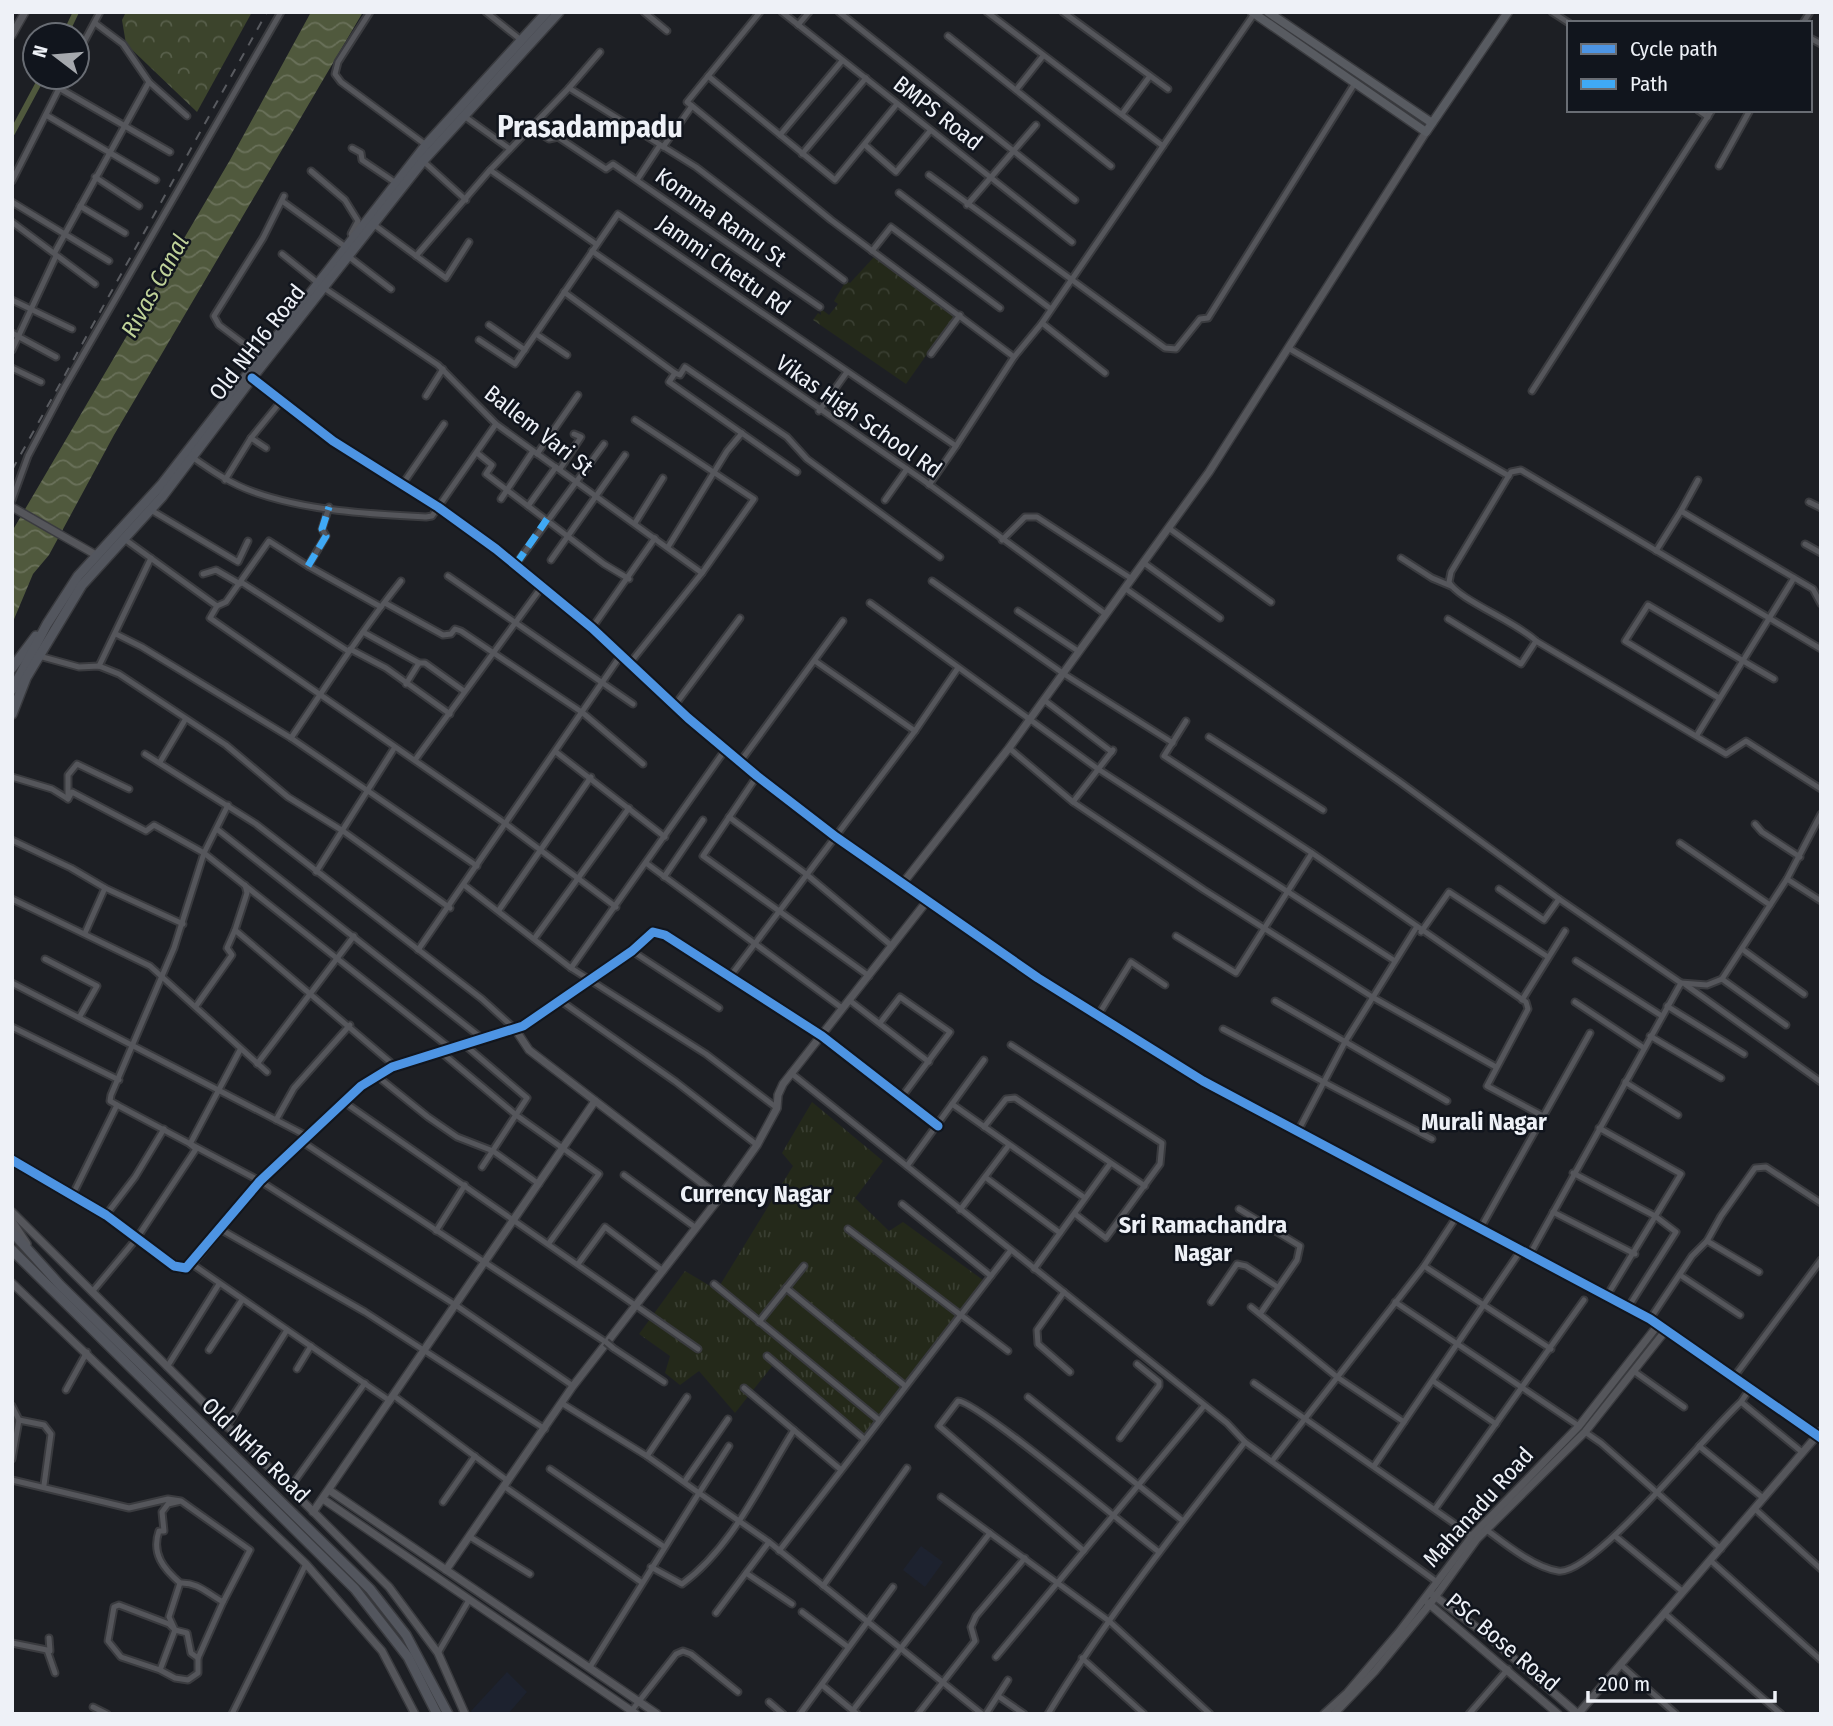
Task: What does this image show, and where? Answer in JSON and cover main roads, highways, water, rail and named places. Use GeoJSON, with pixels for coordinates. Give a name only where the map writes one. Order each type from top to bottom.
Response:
{"type":"FeatureCollection","features":[{"type":"Feature","properties":{"kind":"main road","name":"Old NH16 Road"},"geometry":{"type":"LineString","coordinates":[[347,252],[354,238],[426,145],[547,12]]}},
{"type":"Feature","properties":{"kind":"main road","name":"Old NH16 Road"},"geometry":{"type":"LineString","coordinates":[[12,714],[26,678],[82,585],[151,510],[347,252],[463,115],[559,12]]}},
{"type":"Feature","properties":{"kind":"main road"},"geometry":{"type":"LineString","coordinates":[[1268,12],[1432,123]]}},
{"type":"Feature","properties":{"kind":"main road"},"geometry":{"type":"LineString","coordinates":[[1253,13],[1426,132],[1508,12]]}},
{"type":"Feature","properties":{"kind":"main road"},"geometry":{"type":"LineString","coordinates":[[1312,53],[1318,45]]}},
{"type":"Feature","properties":{"kind":"main road","name":"Old NH16 Road"},"geometry":{"type":"LineString","coordinates":[[12,690],[47,624],[96,555],[162,484],[260,356],[321,286]]}},
{"type":"Feature","properties":{"kind":"main road"},"geometry":{"type":"LineString","coordinates":[[12,668],[47,624]]}},
{"type":"Feature","properties":{"kind":"main road","name":"Old NH16 Road"},"geometry":{"type":"LineString","coordinates":[[12,1232],[37,1260],[370,1589],[406,1634],[448,1714]]}},
{"type":"Feature","properties":{"kind":"main road","name":"Old NH16 Road"},"geometry":{"type":"LineString","coordinates":[[12,1250],[355,1589],[408,1657],[437,1714]]}},
{"type":"Feature","properties":{"kind":"water"},"geometry":{"type":"Polygon","coordinates":[[[311,12],[363,12],[114,435],[49,555],[33,574],[12,624],[14,528],[230,160],[311,12]]]}},
{"type":"Feature","properties":{"kind":"waterway"},"geometry":{"type":"LineString","coordinates":[[72,21],[76,12]]}},
{"type":"Feature","properties":{"kind":"waterway"},"geometry":{"type":"LineString","coordinates":[[12,133],[34,91]]}},
{"type":"Feature","properties":{"kind":"railway"},"geometry":{"type":"LineString","coordinates":[[12,470],[267,12]]}},
{"type":"Feature","properties":{"kind":"district","name":"Prasadampadu"},"geometry":{"type":"Point","coordinates":[590,127]}},
{"type":"Feature","properties":{"kind":"district","name":"Murali Nagar"},"geometry":{"type":"Point","coordinates":[1484,1122]}},
{"type":"Feature","properties":{"kind":"district","name":"Currency Nagar"},"geometry":{"type":"Point","coordinates":[756,1194]}},
{"type":"Feature","properties":{"kind":"district","name":"Sri Ramachandra Nagar"},"geometry":{"type":"Point","coordinates":[1203,1239]}},
{"type":"Feature","properties":{"kind":"water label","name":"Rivas Canal"},"geometry":{"type":"Point","coordinates":[155,286]}}]}
